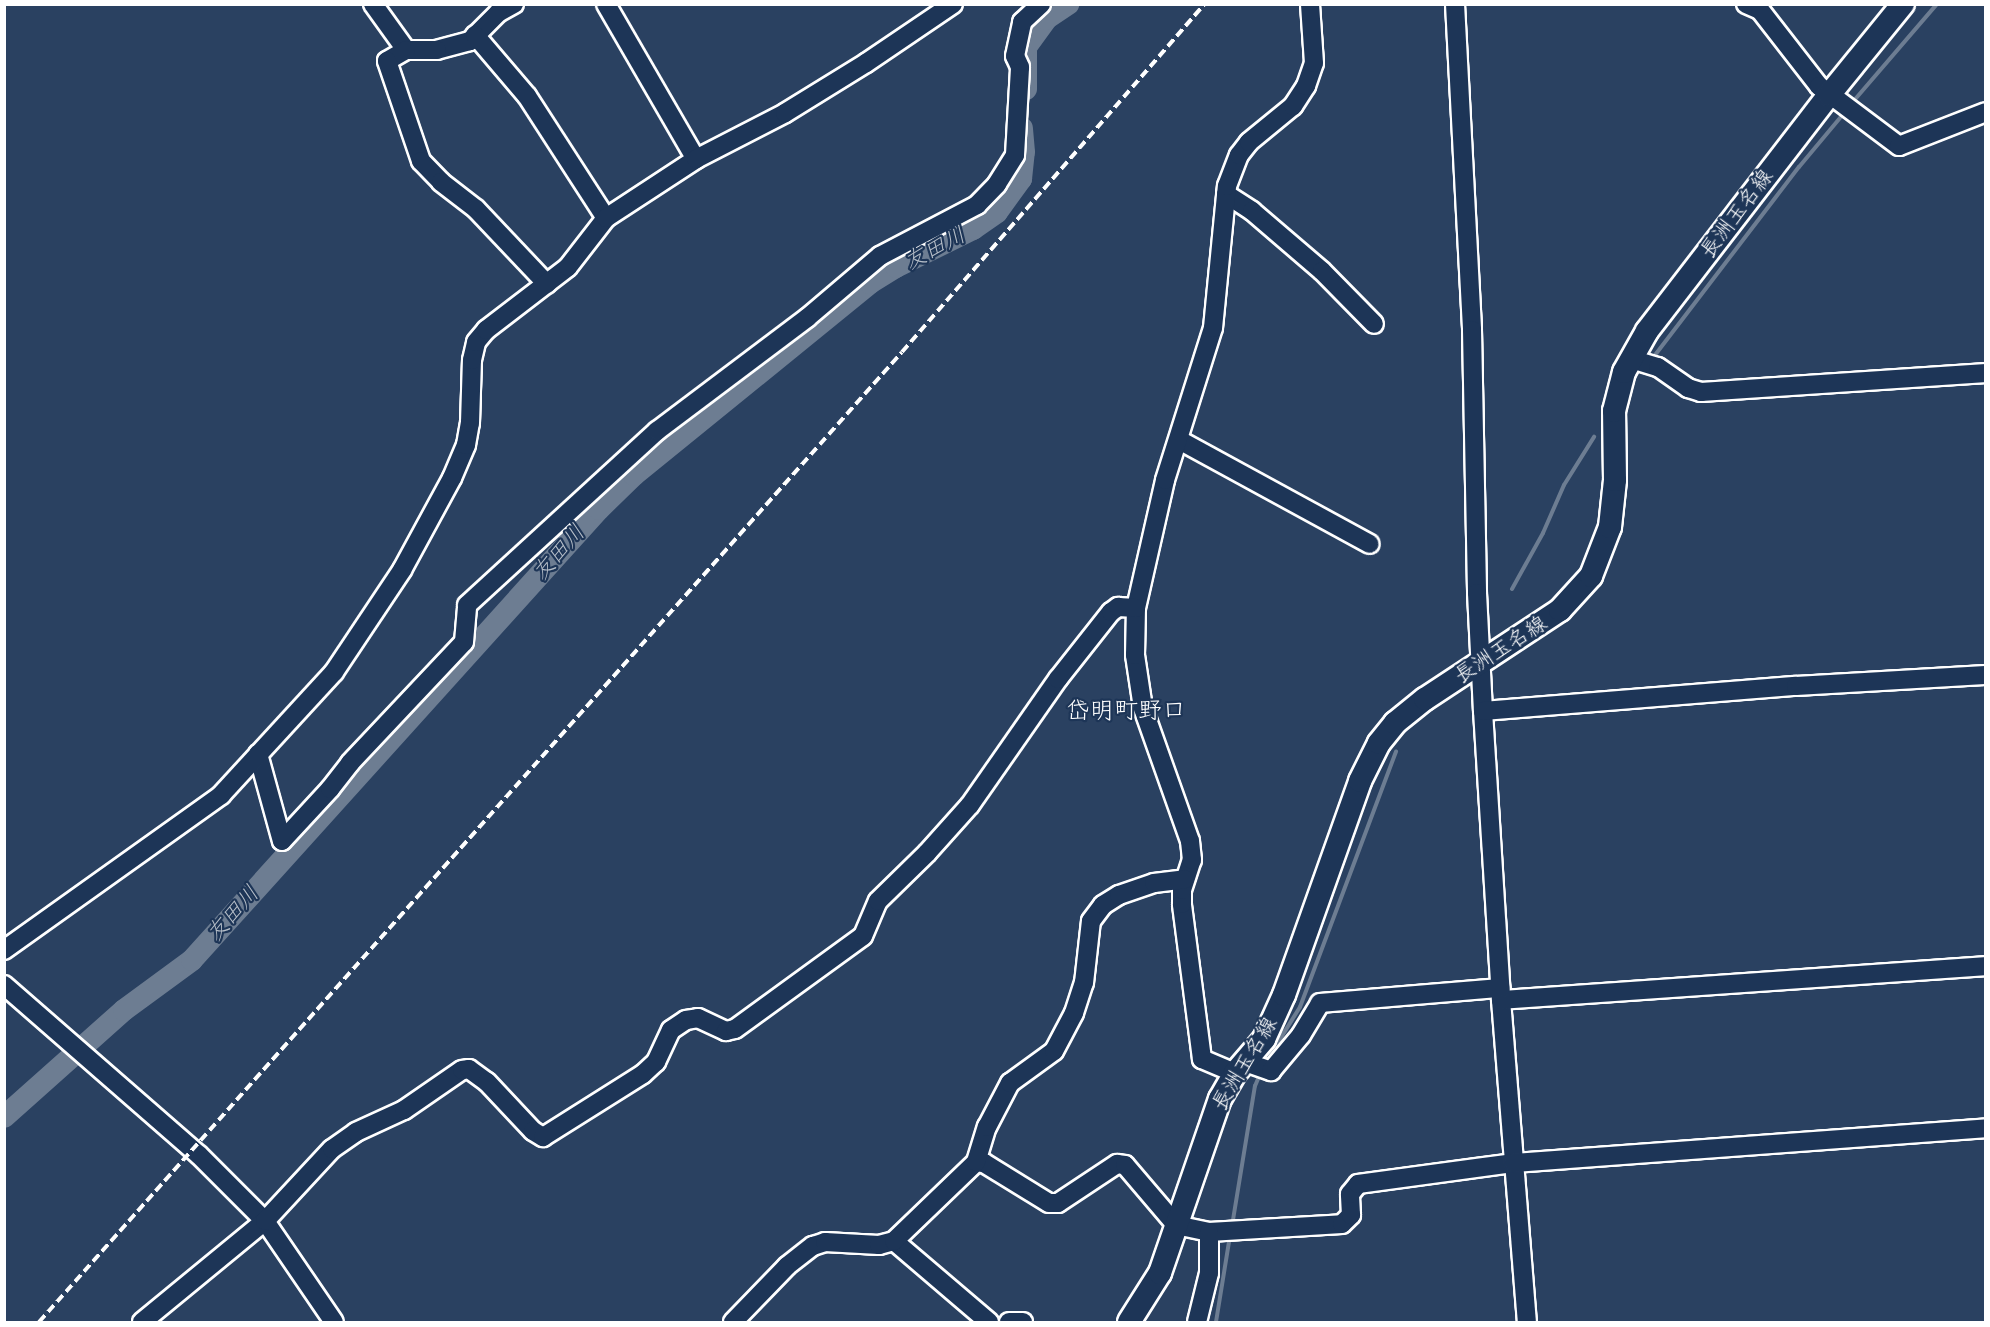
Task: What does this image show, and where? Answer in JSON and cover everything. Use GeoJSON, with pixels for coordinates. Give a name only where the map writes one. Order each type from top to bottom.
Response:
{"type":"FeatureCollection","features":[{"type":"Feature","properties":{"kind":"main road","name":"長洲玉名線"},"geometry":{"type":"LineString","coordinates":[[1129,1323],[1160,1273],[1220,1099],[1251,1068],[1284,995],[1360,781],[1379,743],[1395,723],[1418,705],[1560,610],[1592,576],[1610,527],[1615,480],[1614,411],[1624,372],[1631,359],[1647,332],[1841,104],[1903,4]]}},
{"type":"Feature","properties":{"kind":"street"},"geometry":{"type":"LineString","coordinates":[[373,4],[406,50]]}},
{"type":"Feature","properties":{"kind":"street"},"geometry":{"type":"LineString","coordinates":[[514,4],[498,14],[470,41],[437,50],[406,50],[387,61],[421,161],[441,182],[476,209],[547,284]]}},
{"type":"Feature","properties":{"kind":"street"},"geometry":{"type":"LineString","coordinates":[[606,4],[696,159]]}},
{"type":"Feature","properties":{"kind":"street"},"geometry":{"type":"LineString","coordinates":[[4,950],[221,795],[334,672],[402,570],[435,512],[465,445],[470,423],[472,360],[476,342],[486,330],[568,267],[606,218],[696,159],[784,113],[866,63],[953,4]]}},
{"type":"Feature","properties":{"kind":"street"},"geometry":{"type":"LineString","coordinates":[[258,754],[282,841],[350,763],[464,642],[467,606],[648,438],[807,318],[880,256],[977,206],[998,184],[1015,154],[1020,67],[1015,56],[1023,22],[1041,4]]}},
{"type":"Feature","properties":{"kind":"street"},"geometry":{"type":"LineString","coordinates":[[1310,4],[1314,63],[1306,86],[1293,106],[1249,142],[1239,155],[1226,194],[1213,328],[1165,480],[1136,608],[1136,655],[1140,694],[1190,841],[1192,860],[1185,879],[1182,904],[1202,1059],[1271,1071],[1301,1035],[1320,1004],[1986,966]]}},
{"type":"Feature","properties":{"kind":"street"},"geometry":{"type":"LineString","coordinates":[[1455,4],[1471,318],[1477,593],[1483,711],[1501,994],[1527,1323]]}},
{"type":"Feature","properties":{"kind":"street"},"geometry":{"type":"LineString","coordinates":[[1746,4],[1760,10],[1819,86],[1899,146],[1986,112]]}},
{"type":"Feature","properties":{"kind":"street"},"geometry":{"type":"LineString","coordinates":[[475,35],[527,96],[606,218]]}},
{"type":"Feature","properties":{"kind":"street"},"geometry":{"type":"LineString","coordinates":[[1226,194],[1252,211],[1322,271],[1374,324]]}},
{"type":"Feature","properties":{"kind":"street"},"geometry":{"type":"LineString","coordinates":[[1631,359],[1658,367],[1688,388],[1701,392],[1986,373]]}},
{"type":"Feature","properties":{"kind":"street"},"geometry":{"type":"LineString","coordinates":[[1179,440],[1370,544]]}},
{"type":"Feature","properties":{"kind":"street"},"geometry":{"type":"LineString","coordinates":[[142,1323],[265,1221],[332,1149],[356,1132],[404,1110],[462,1070],[469,1069],[488,1082],[533,1131],[543,1137],[643,1074],[656,1062],[670,1030],[686,1020],[698,1018],[726,1031],[735,1029],[863,936],[878,901],[927,853],[970,805],[1058,679],[1111,612],[1118,607],[1136,608]]}},
{"type":"Feature","properties":{"kind":"street"},"geometry":{"type":"LineString","coordinates":[[1483,711],[1796,686],[1986,675]]}},
{"type":"Feature","properties":{"kind":"street"},"geometry":{"type":"LineString","coordinates":[[733,1323],[787,1266],[813,1246],[825,1242],[879,1245],[894,1241],[976,1162],[987,1127],[1010,1083],[1054,1051],[1074,1013],[1084,983],[1091,921],[1103,905],[1119,895],[1154,883],[1185,879]]}},
{"type":"Feature","properties":{"kind":"street"},"geometry":{"type":"LineString","coordinates":[[4,985],[199,1155],[265,1221],[334,1323]]}},
{"type":"Feature","properties":{"kind":"street"},"geometry":{"type":"LineString","coordinates":[[976,1162],[984,1163],[1049,1203],[1058,1203],[1117,1164],[1125,1165],[1176,1225],[1209,1232],[1342,1224],[1352,1215],[1350,1194],[1358,1184],[1514,1163],[1986,1128]]}},
{"type":"Feature","properties":{"kind":"street"},"geometry":{"type":"LineString","coordinates":[[1197,1323],[1209,1273],[1209,1232]]}},
{"type":"Feature","properties":{"kind":"street"},"geometry":{"type":"LineString","coordinates":[[894,1241],[990,1323]]}},
{"type":"Feature","properties":{"kind":"street"},"geometry":{"type":"LineString","coordinates":[[1010,1323],[1023,1323]]}},
{"type":"Feature","properties":{"kind":"waterway","name":"友田川"},"geometry":{"type":"LineString","coordinates":[[1026,89],[1026,47],[1046,19],[1068,4]]}},
{"type":"Feature","properties":{"kind":"waterway"},"geometry":{"type":"LineString","coordinates":[[1851,104],[1937,4]]}},
{"type":"Feature","properties":{"kind":"waterway"},"geometry":{"type":"LineString","coordinates":[[1652,359],[1799,167],[1845,112]]}},
{"type":"Feature","properties":{"kind":"waterway","name":"友田川"},"geometry":{"type":"LineString","coordinates":[[4,1117],[124,1010],[192,960],[599,509],[634,475],[870,283],[896,267],[973,229],[997,212],[1021,179],[1024,152],[1022,128]]}},
{"type":"Feature","properties":{"kind":"waterway"},"geometry":{"type":"LineString","coordinates":[[1512,589],[1543,533],[1564,485],[1594,437]]}},
{"type":"Feature","properties":{"kind":"waterway"},"geometry":{"type":"LineString","coordinates":[[1264,1065],[1300,1007],[1396,751]]}},
{"type":"Feature","properties":{"kind":"waterway"},"geometry":{"type":"LineString","coordinates":[[1232,1226],[1255,1086],[1260,1074]]}},
{"type":"Feature","properties":{"kind":"waterway"},"geometry":{"type":"LineString","coordinates":[[1216,1322],[1230,1236]]}},
{"type":"Feature","properties":{"kind":"railway"},"geometry":{"type":"LineString","coordinates":[[39,1322],[902,352],[1205,4]]}},
{"type":"Feature","properties":{"kind":"district","name":"岱明町野口"},"geometry":{"type":"Point","coordinates":[1126,712]}}]}
